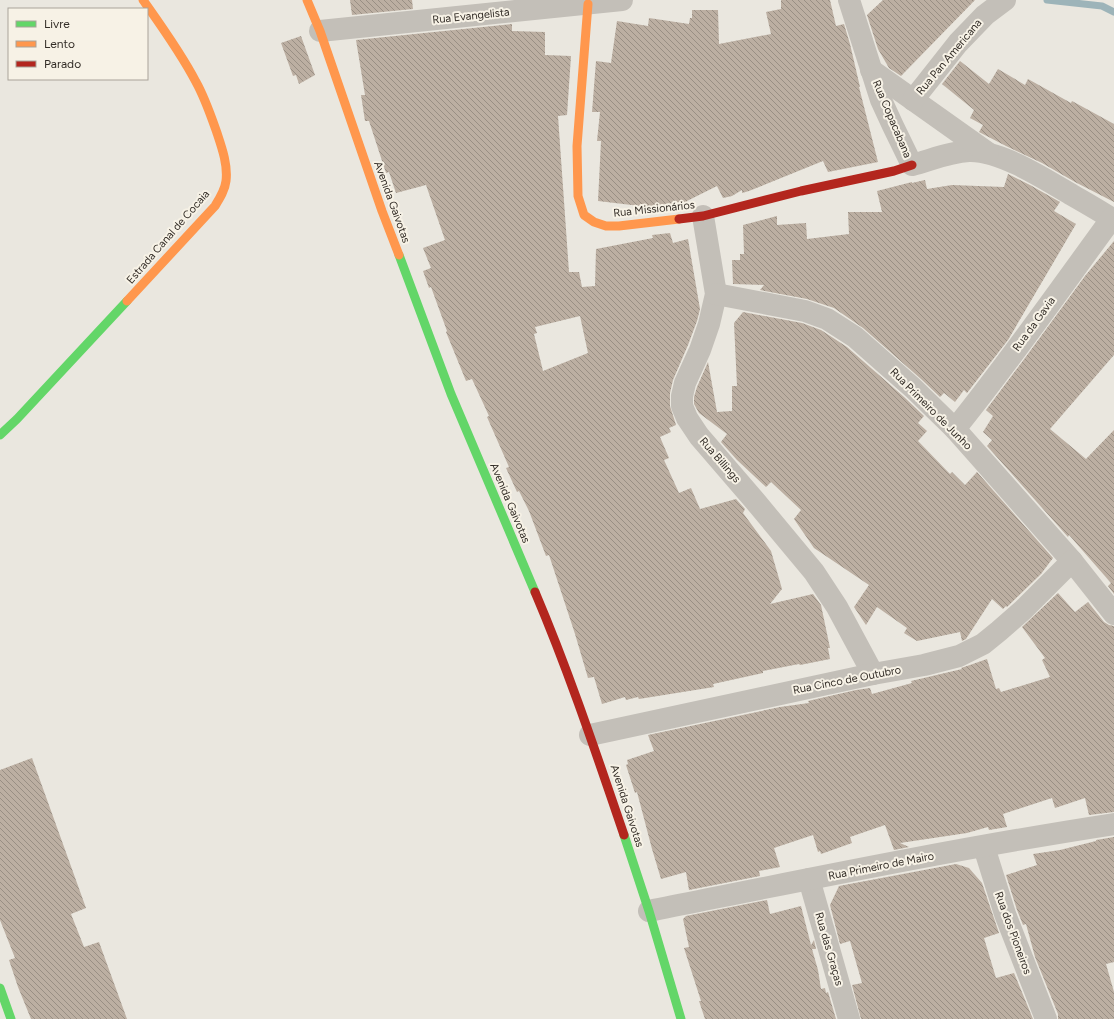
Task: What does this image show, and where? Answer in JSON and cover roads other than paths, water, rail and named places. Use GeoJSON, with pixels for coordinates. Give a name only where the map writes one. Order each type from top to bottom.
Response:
{"type":"FeatureCollection","features":[{"type":"Feature","properties":{"kind":"street","name":"Estrada Canal de Cocaia"},"geometry":{"type":"LineString","coordinates":[[0,435],[17,419],[129,300],[215,206],[223,192],[226,181],[226,170],[222,149],[210,112],[192,74],[143,0]]}},
{"type":"Feature","properties":{"kind":"street","name":"Avenida Gaivotas"},"geometry":{"type":"LineString","coordinates":[[307,0],[320,31],[382,211],[451,394],[542,609],[590,735],[649,911],[681,1019]]}},
{"type":"Feature","properties":{"kind":"street","name":"Rua Evangelista"},"geometry":{"type":"LineString","coordinates":[[320,31],[622,0]]}},
{"type":"Feature","properties":{"kind":"street","name":"Rua Copacabana"},"geometry":{"type":"LineString","coordinates":[[849,0],[881,100],[912,165],[950,154],[969,151],[988,153],[1038,174],[1113,219]]}},
{"type":"Feature","properties":{"kind":"street","name":"Rua Pan Americana"},"geometry":{"type":"LineString","coordinates":[[913,100],[958,43],[985,15],[1005,0]]}},
{"type":"Feature","properties":{"kind":"street","name":"Rua Missionários"},"geometry":{"type":"LineString","coordinates":[[588,4],[577,146],[578,196],[584,215],[594,222],[606,226],[619,226],[703,216],[801,191],[894,171],[912,165]]}},
{"type":"Feature","properties":{"kind":"street"},"geometry":{"type":"LineString","coordinates":[[871,70],[988,153]]}},
{"type":"Feature","properties":{"kind":"street","name":"Rua Billings"},"geometry":{"type":"LineString","coordinates":[[703,216],[716,294],[700,350],[685,383],[682,396],[682,406],[687,418],[699,436],[814,572],[837,607],[873,674]]}},
{"type":"Feature","properties":{"kind":"street","name":"Rua da Gavia"},"geometry":{"type":"LineString","coordinates":[[955,429],[981,397],[1113,219]]}},
{"type":"Feature","properties":{"kind":"street","name":"Rua Primeiro de Junho"},"geometry":{"type":"LineString","coordinates":[[716,294],[805,311],[827,319],[855,337],[913,388],[955,429],[1072,561],[1114,614]]}},
{"type":"Feature","properties":{"kind":"street","name":"Rua Cinco de Outubro"},"geometry":{"type":"LineString","coordinates":[[590,735],[873,674],[924,665],[959,656],[983,644],[999,631],[1023,610],[1072,561]]}},
{"type":"Feature","properties":{"kind":"street","name":"Rua Primeiro de Mairo"},"geometry":{"type":"LineString","coordinates":[[649,911],[809,879],[1114,824]]}},
{"type":"Feature","properties":{"kind":"street","name":"Rua dos Pioneiros"},"geometry":{"type":"LineString","coordinates":[[984,847],[1005,914],[1046,1019]]}},
{"type":"Feature","properties":{"kind":"street","name":"Rua das Graças"},"geometry":{"type":"LineString","coordinates":[[809,879],[849,1019]]}},
{"type":"Feature","properties":{"kind":"street"},"geometry":{"type":"LineString","coordinates":[[0,988],[11,1019]]}},
{"type":"Feature","properties":{"kind":"waterway"},"geometry":{"type":"LineString","coordinates":[[1047,0],[1102,6],[1114,12]]}}]}
